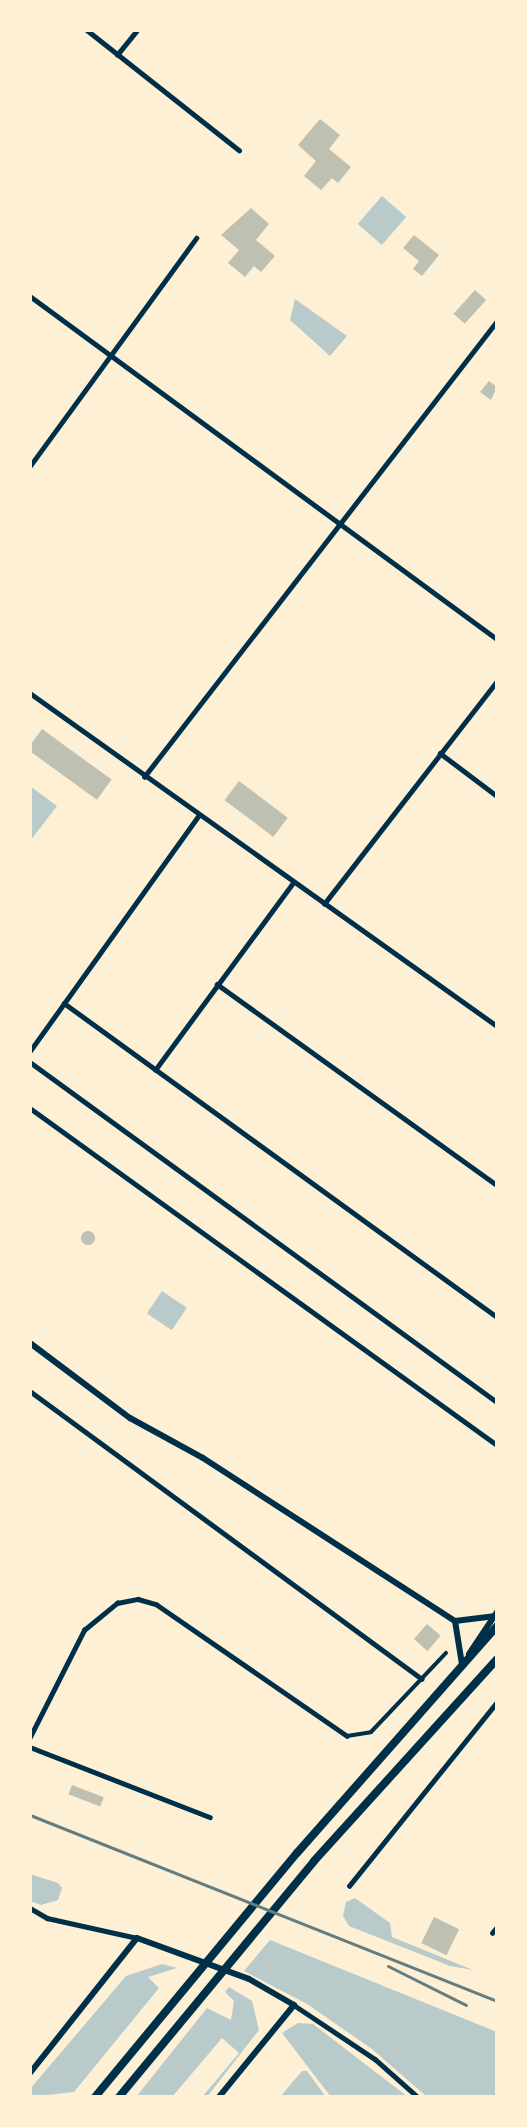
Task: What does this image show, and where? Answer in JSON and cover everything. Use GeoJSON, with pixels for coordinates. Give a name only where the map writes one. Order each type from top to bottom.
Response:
{"type":"FeatureCollection","features":[{"type":"Feature","properties":{"kind":"main road"},"geometry":{"type":"LineString","coordinates":[[95,2097],[297,1853],[497,1626]]}},
{"type":"Feature","properties":{"kind":"main road"},"geometry":{"type":"LineString","coordinates":[[119,2097],[195,2001],[314,1861],[497,1659]]}},
{"type":"Feature","properties":{"kind":"street"},"geometry":{"type":"LineString","coordinates":[[87,30],[239,150]]}},
{"type":"Feature","properties":{"kind":"street"},"geometry":{"type":"LineString","coordinates":[[117,55],[137,30]]}},
{"type":"Feature","properties":{"kind":"street"},"geometry":{"type":"LineString","coordinates":[[30,466],[196,238]]}},
{"type":"Feature","properties":{"kind":"street"},"geometry":{"type":"LineString","coordinates":[[30,297],[341,521],[497,639]]}},
{"type":"Feature","properties":{"kind":"street"},"geometry":{"type":"LineString","coordinates":[[144,777],[497,321]]}},
{"type":"Feature","properties":{"kind":"street"},"geometry":{"type":"LineString","coordinates":[[324,904],[497,681]]}},
{"type":"Feature","properties":{"kind":"street"},"geometry":{"type":"LineString","coordinates":[[30,693],[144,777],[497,1026]]}},
{"type":"Feature","properties":{"kind":"street"},"geometry":{"type":"LineString","coordinates":[[440,753],[497,796]]}},
{"type":"Feature","properties":{"kind":"street"},"geometry":{"type":"LineString","coordinates":[[30,1051],[199,815]]}},
{"type":"Feature","properties":{"kind":"street"},"geometry":{"type":"LineString","coordinates":[[155,1070],[293,883]]}},
{"type":"Feature","properties":{"kind":"street"},"geometry":{"type":"LineString","coordinates":[[217,984],[497,1185]]}},
{"type":"Feature","properties":{"kind":"street"},"geometry":{"type":"LineString","coordinates":[[64,1003],[497,1317]]}},
{"type":"Feature","properties":{"kind":"street"},"geometry":{"type":"LineString","coordinates":[[30,1062],[497,1401]]}},
{"type":"Feature","properties":{"kind":"street"},"geometry":{"type":"LineString","coordinates":[[30,1108],[497,1445]]}},
{"type":"Feature","properties":{"kind":"street"},"geometry":{"type":"LineString","coordinates":[[30,1344],[130,1418],[203,1458],[455,1621],[495,1614]]}},
{"type":"Feature","properties":{"kind":"street"},"geometry":{"type":"LineString","coordinates":[[30,1390],[422,1679]]}},
{"type":"Feature","properties":{"kind":"street"},"geometry":{"type":"LineString","coordinates":[[30,1737],[84,1630],[117,1603],[138,1599],[156,1604],[347,1736],[371,1732],[446,1653]]}},
{"type":"Feature","properties":{"kind":"street"},"geometry":{"type":"LineString","coordinates":[[462,1664],[495,1614]]}},
{"type":"Feature","properties":{"kind":"street"},"geometry":{"type":"LineString","coordinates":[[455,1621],[462,1664]]}},
{"type":"Feature","properties":{"kind":"street"},"geometry":{"type":"LineString","coordinates":[[349,1886],[497,1702]]}},
{"type":"Feature","properties":{"kind":"street"},"geometry":{"type":"LineString","coordinates":[[30,1747],[210,1817]]}},
{"type":"Feature","properties":{"kind":"street"},"geometry":{"type":"LineString","coordinates":[[30,1908],[48,1918],[137,1938],[249,1979],[294,2005],[375,2059],[417,2097]]}},
{"type":"Feature","properties":{"kind":"street"},"geometry":{"type":"LineString","coordinates":[[492,1933],[497,1927]]}},
{"type":"Feature","properties":{"kind":"street"},"geometry":{"type":"LineString","coordinates":[[30,2073],[137,1938]]}},
{"type":"Feature","properties":{"kind":"street"},"geometry":{"type":"LineString","coordinates":[[219,2097],[294,2005]]}},
{"type":"Feature","properties":{"kind":"shaded area"},"geometry":{"type":"Polygon","coordinates":[[[382,196],[406,217],[382,245],[358,224],[382,196]]]}},
{"type":"Feature","properties":{"kind":"shaded area"},"geometry":{"type":"Polygon","coordinates":[[[295,299],[347,336],[330,356],[290,320],[295,299]]]}},
{"type":"Feature","properties":{"kind":"shaded area"},"geometry":{"type":"Polygon","coordinates":[[[30,786],[57,806],[30,841],[30,786]]]}},
{"type":"Feature","properties":{"kind":"shaded area"},"geometry":{"type":"Polygon","coordinates":[[[162,1291],[187,1308],[172,1330],[147,1313],[162,1291]]]}},
{"type":"Feature","properties":{"kind":"shaded area"},"geometry":{"type":"Polygon","coordinates":[[[30,1874],[58,1883],[62,1888],[58,1900],[41,1905],[30,1901],[30,1874]]]}},
{"type":"Feature","properties":{"kind":"shaded area"},"geometry":{"type":"Polygon","coordinates":[[[355,1898],[390,1923],[392,1937],[473,1970],[450,1966],[349,1926],[343,1916],[346,1902],[355,1898]]]}},
{"type":"Feature","properties":{"kind":"shaded area"},"geometry":{"type":"Polygon","coordinates":[[[270,1940],[497,2032],[497,2097],[427,2097],[372,2049],[307,2004],[244,1971],[270,1940]]]}},
{"type":"Feature","properties":{"kind":"shaded area"},"geometry":{"type":"Polygon","coordinates":[[[162,1964],[177,1968],[148,1977],[159,1988],[74,2092],[30,2097],[30,2089],[126,1976],[162,1964]]]}},
{"type":"Feature","properties":{"kind":"shaded area"},"geometry":{"type":"Polygon","coordinates":[[[229,1987],[252,2001],[259,2030],[207,2097],[202,2097],[239,2053],[222,2038],[172,2097],[136,2097],[207,2008],[231,2020],[234,2001],[225,1992],[229,1987]]]}},
{"type":"Feature","properties":{"kind":"shaded area"},"geometry":{"type":"Polygon","coordinates":[[[298,2023],[313,2024],[408,2097],[331,2097],[282,2033],[298,2023]]]}},
{"type":"Feature","properties":{"kind":"shaded area"},"geometry":{"type":"Polygon","coordinates":[[[302,2071],[307,2071],[326,2097],[280,2097],[302,2071]]]}},
{"type":"Feature","properties":{"kind":"building"},"geometry":{"type":"Polygon","coordinates":[[[320,119],[340,135],[329,149],[351,167],[338,183],[332,178],[321,190],[304,176],[316,161],[298,145],[320,119]]]}},
{"type":"Feature","properties":{"kind":"building"},"geometry":{"type":"Polygon","coordinates":[[[251,208],[269,224],[256,240],[275,256],[261,272],[254,266],[245,277],[228,263],[239,250],[221,235],[251,208]]]}},
{"type":"Feature","properties":{"kind":"building"},"geometry":{"type":"Polygon","coordinates":[[[414,235],[439,255],[422,276],[413,269],[419,261],[403,248],[414,235]]]}},
{"type":"Feature","properties":{"kind":"building"},"geometry":{"type":"Polygon","coordinates":[[[475,290],[486,300],[465,324],[454,314],[475,290]]]}},
{"type":"Feature","properties":{"kind":"building"},"geometry":{"type":"Polygon","coordinates":[[[489,381],[497,387],[491,400],[480,392],[489,381]]]}},
{"type":"Feature","properties":{"kind":"building"},"geometry":{"type":"Polygon","coordinates":[[[42,729],[112,780],[97,800],[30,751],[30,746],[42,729]]]}},
{"type":"Feature","properties":{"kind":"building"},"geometry":{"type":"Polygon","coordinates":[[[239,781],[288,818],[273,837],[225,800],[239,781]]]}},
{"type":"Feature","properties":{"kind":"building"},"geometry":{"type":"Polygon","coordinates":[[[85,1231],[91,1231],[95,1238],[91,1245],[85,1245],[81,1241],[81,1235],[85,1231]]]}},
{"type":"Feature","properties":{"kind":"building"},"geometry":{"type":"Polygon","coordinates":[[[427,1624],[441,1636],[427,1651],[414,1639],[427,1624]]]}},
{"type":"Feature","properties":{"kind":"building"},"geometry":{"type":"Polygon","coordinates":[[[72,1785],[104,1797],[100,1807],[68,1794],[72,1785]]]}},
{"type":"Feature","properties":{"kind":"building"},"geometry":{"type":"Polygon","coordinates":[[[434,1917],[459,1929],[446,1955],[421,1943],[434,1917]]]}},
{"type":"Feature","properties":{"kind":"railway"},"geometry":{"type":"LineString","coordinates":[[30,1815],[497,2001]]}},
{"type":"Feature","properties":{"kind":"railway"},"geometry":{"type":"LineString","coordinates":[[388,1966],[466,2005]]}}]}
